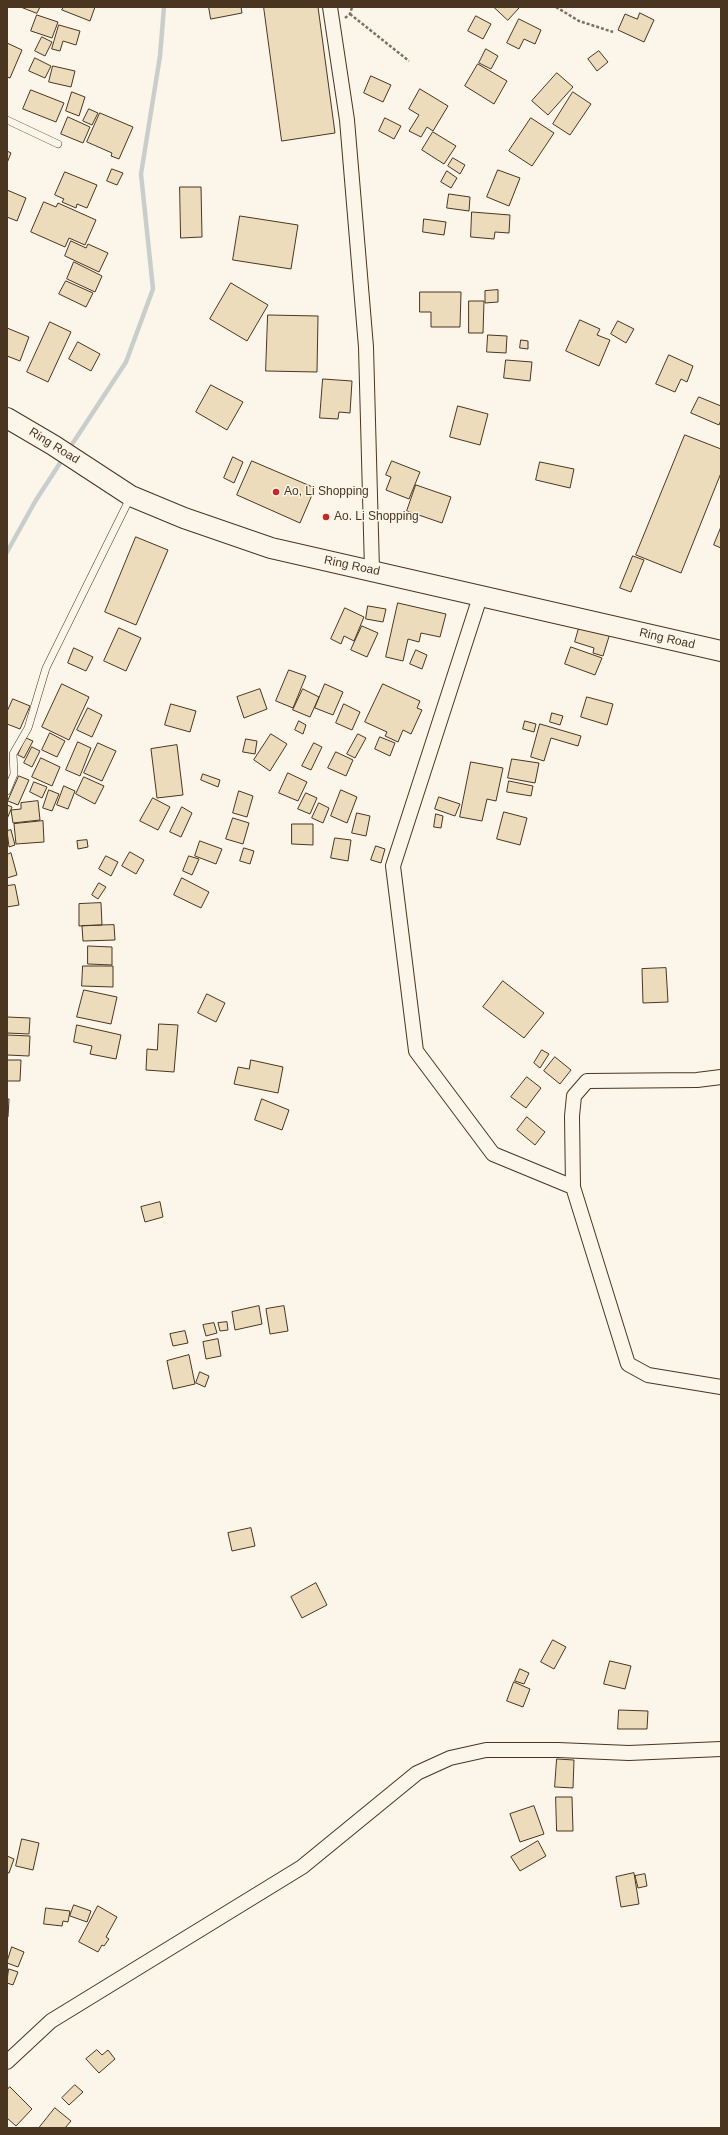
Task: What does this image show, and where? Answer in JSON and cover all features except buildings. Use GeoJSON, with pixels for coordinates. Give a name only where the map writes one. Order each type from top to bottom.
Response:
{"type":"FeatureCollection","features":[{"type":"Feature","properties":{"kind":"main road","name":"Ring Road"},"geometry":{"type":"LineString","coordinates":[[7,418],[53,445],[131,496],[184,518],[270,548],[372,570],[480,597],[721,651]]}},
{"type":"Feature","properties":{"kind":"street"},"geometry":{"type":"LineString","coordinates":[[330,7],[347,120],[366,347],[372,570]]}},
{"type":"Feature","properties":{"kind":"street"},"geometry":{"type":"LineString","coordinates":[[480,597],[393,866],[416,1051],[493,1154],[573,1187]]}},
{"type":"Feature","properties":{"kind":"street"},"geometry":{"type":"LineString","coordinates":[[721,1077],[697,1080],[586,1081],[574,1096],[572,1116],[573,1187],[628,1364],[648,1375],[721,1386]]}},
{"type":"Feature","properties":{"kind":"street"},"geometry":{"type":"LineString","coordinates":[[7,2062],[51,2020],[302,1868],[417,1773],[450,1758],[486,1750],[558,1750],[629,1753],[721,1749]]}},
{"type":"Feature","properties":{"kind":"lane"},"geometry":{"type":"LineString","coordinates":[[7,120],[58,144]]}},
{"type":"Feature","properties":{"kind":"lane"},"geometry":{"type":"LineString","coordinates":[[7,791],[14,774],[13,754],[28,728],[46,668],[131,496]]}},
{"type":"Feature","properties":{"kind":"path"},"geometry":{"type":"LineString","coordinates":[[556,7],[579,21],[613,32]]}},
{"type":"Feature","properties":{"kind":"path"},"geometry":{"type":"LineString","coordinates":[[350,14],[409,61]]}},
{"type":"Feature","properties":{"kind":"waterway"},"geometry":{"type":"LineString","coordinates":[[69,449],[126,362],[153,289],[141,174],[160,56],[164,7]]}},
{"type":"Feature","properties":{"kind":"waterway"},"geometry":{"type":"LineString","coordinates":[[7,552],[36,500],[64,457]]}},
{"type":"Feature","properties":{"kind":"place","name":"Ao, Li Shopping"},"geometry":{"type":"Point","coordinates":[276,492]}},
{"type":"Feature","properties":{"kind":"place","name":"Ao. Li Shopping"},"geometry":{"type":"Point","coordinates":[326,517]}}]}
